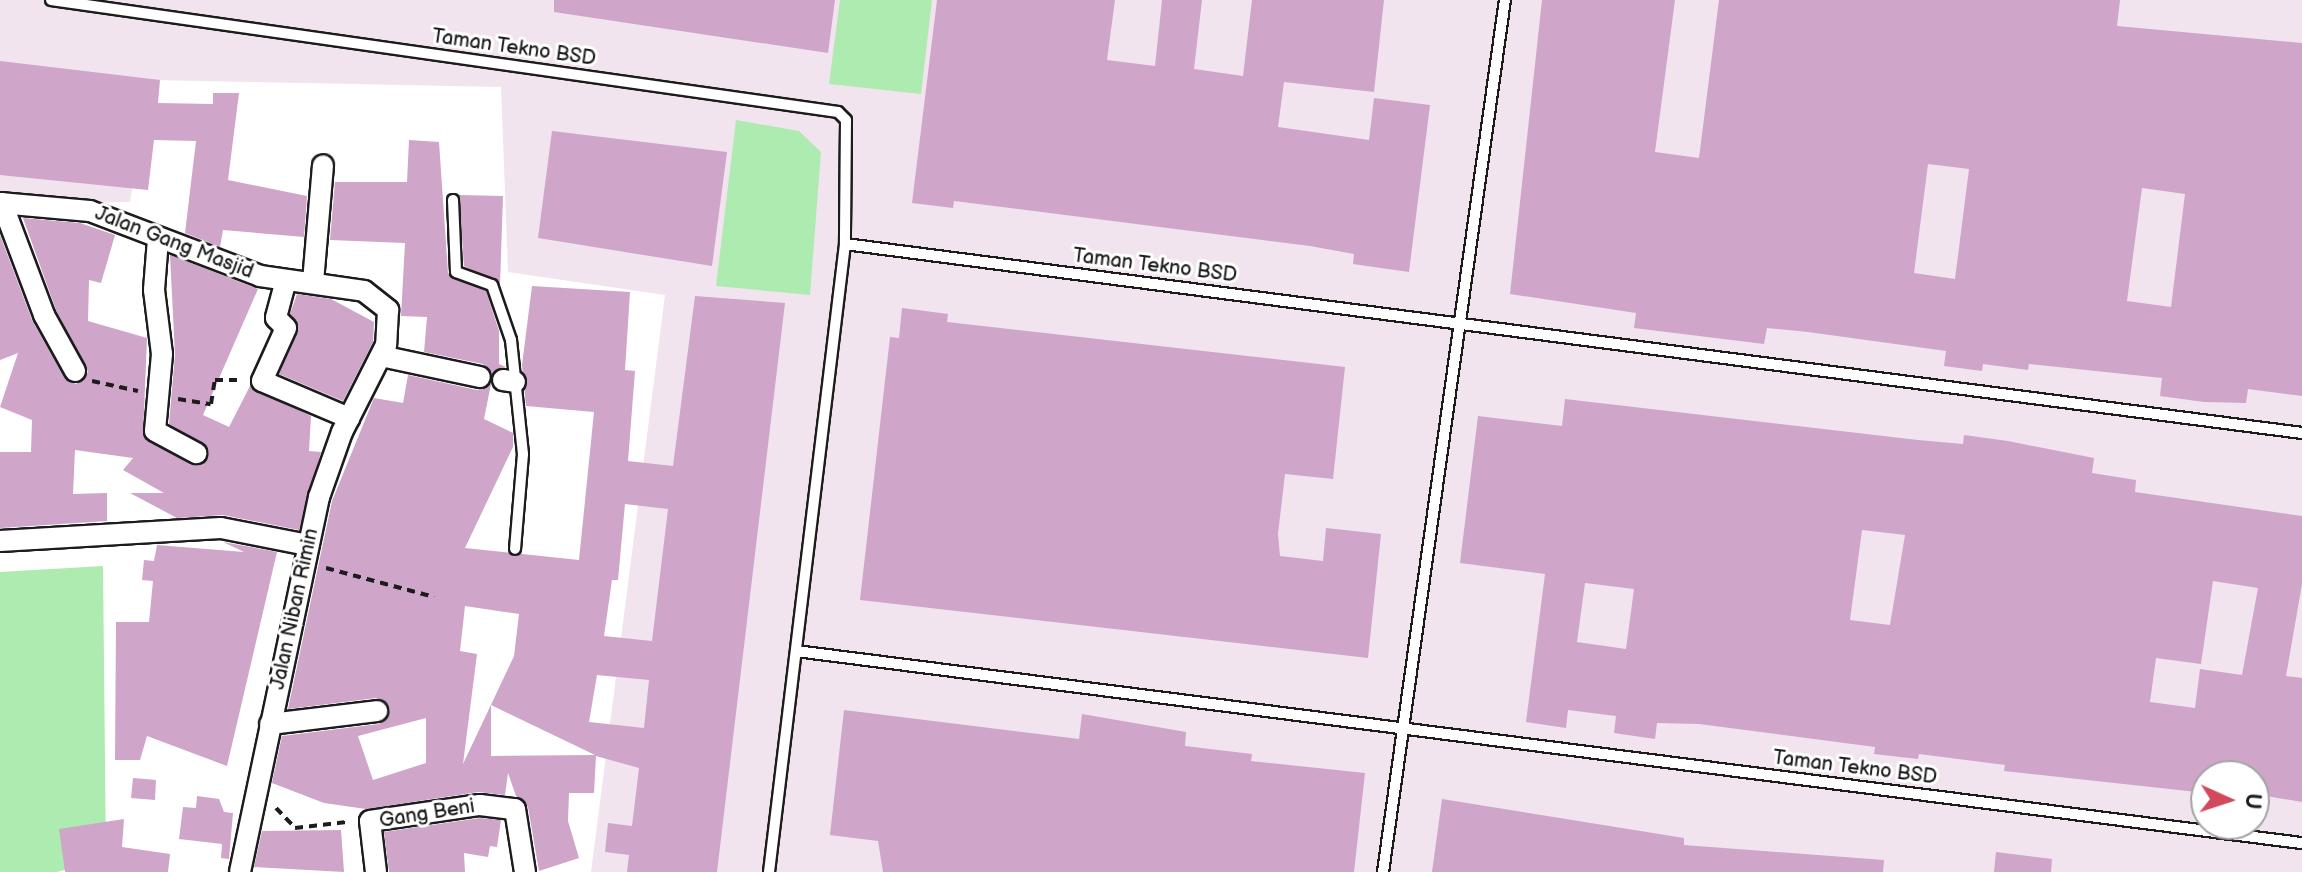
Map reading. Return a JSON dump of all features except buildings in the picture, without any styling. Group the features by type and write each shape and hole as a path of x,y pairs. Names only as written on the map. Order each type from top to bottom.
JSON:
{"street":[{"path":"313,282 323,165"},
{"path":"1,203 44,315 75,371"},
{"name":"Jalan Gang Masjid","path":"1,203 68,205 229,267 286,280 364,291 385,306 391,328 381,356"},
{"path":"158,239 159,395 155,431 196,453"},
{"path":"286,280 276,318 286,328 262,381 349,418"},
{"path":"381,356 480,377"},
{"name":"Jalan Niban Rimin","path":"240,872 251,802 306,554 349,418 381,356"},
{"path":"0,541 221,528 306,554"},
{"path":"270,724 377,711"},
{"name":"Gang Beni","path":"376,872 370,821 459,806 511,806 525,872"}],"lane":[{"name":"Taman Tekno BSD","path":"51,0 838,112 850,129 845,244 769,872"},
{"path":"1383,872 1505,0"},
{"path":"453,200 456,272 495,289 511,340 509,381 523,454 515,549"},
{"name":"Taman Tekno BSD","path":"845,244 2302,433"},
{"name":"Taman Tekno BSD","path":"796,651 2302,843"}],"path":[{"path":"75,371 159,395 211,404 215,380 262,381"},
{"path":"306,554 434,597"},
{"path":"251,802 280,808 295,828 370,821"}],"shaded area":[{"path":"0,0 2302,0 2302,872 591,872 665,295 508,272 501,87 150,80 130,202 0,204"}],"green space":[{"path":"840,0 932,0 921,94 829,84"},
{"path":"736,120 799,131 821,152 810,295 716,286"},
{"path":"103,566 106,859 57,872 0,872 0,572"}]}
